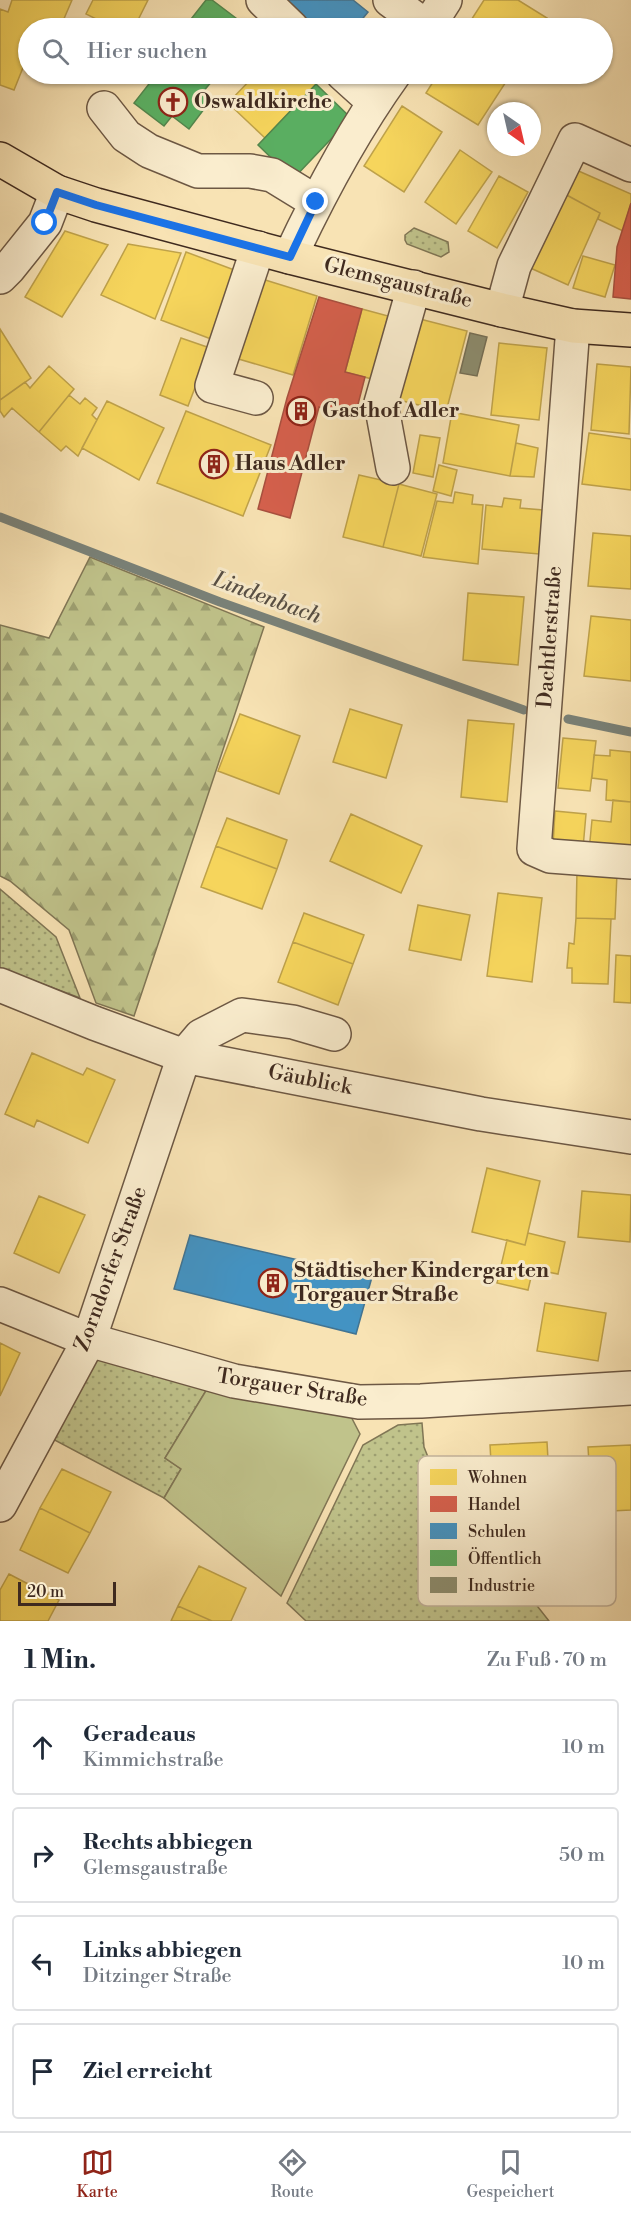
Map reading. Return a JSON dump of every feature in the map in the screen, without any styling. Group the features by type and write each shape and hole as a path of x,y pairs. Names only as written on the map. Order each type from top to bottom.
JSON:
{"main road":[{"name":"Glemsgaustraße","path":"0,159 57,192 96,205 502,310 573,326 631,330"}],"street":[{"path":"263,0 282,18"},
{"path":"390,0 414,18"},
{"path":"433,18 445,0"},
{"path":"354,84 374,102"},
{"path":"290,257 316,202 387,84"},
{"path":"104,108 126,136 149,151 198,171 250,171 272,176 316,202"},
{"path":"502,310 514,266 575,140 631,165"},
{"path":"0,277 45,223 57,192"},
{"path":"256,398 212,386 258,248"},
{"path":"393,468 381,403 414,286"},
{"name":"Dachtlerstraße","path":"573,326 534,849 550,856 631,862"},
{"name":"Gäublick","path":"0,985 184,1056 481,1113 631,1137"},
{"path":"184,1056 201,1036 242,1015 293,1022 334,1034"},
{"name":"Zorndorfer Straße","path":"0,1505 89,1340 184,1056"},
{"name":"Torgauer Straße","path":"0,1304 89,1340 234,1381 359,1402 421,1401 631,1388"}],"green space":[{"path":"414,228 448,242 449,252 441,257 407,244 405,235"},
{"path":"90,557 264,627 134,1016 96,1003 69,930 10,881 0,876 0,625 49,638"},
{"path":"0,889 56,937 80,998 0,968"},
{"path":"91,1356 207,1389 165,1458 181,1469 164,1498 47,1436"},
{"path":"207,1389 347,1409 360,1434 281,1596 164,1498 181,1469 165,1458"},
{"path":"422,1423 424,1447 428,1456 418,1456 418,1606 537,1606 549,1621 306,1621 287,1603 363,1445 398,1425"}],"building: Wohnen":[{"path":"12,0 72,0 64,18 18,18 18,80 14,90 0,85 0,9 8,12"},
{"path":"93,0 148,0 139,18 94,18 86,14"},
{"path":"484,0 518,0 547,18 472,18"},
{"path":"246,84 316,84 265,138 228,103"},
{"path":"432,84 505,84 493,102 487,102 487,111 478,125 426,93"},
{"path":"402,106 442,132 404,192 364,166"},
{"path":"460,150 492,172 456,224 425,202"},
{"path":"574,169 631,194 631,203 623,231 598,219 600,213 565,194"},
{"path":"499,176 528,192 497,248 468,231"},
{"path":"559,191 600,213 568,285 526,266"},
{"path":"65,231 108,245 62,317 25,297"},
{"path":"128,244 181,253 155,319 101,295"},
{"path":"186,252 237,271 211,339 161,320"},
{"path":"583,256 615,265 605,297 573,288"},
{"path":"262,279 317,296 293,375 235,358"},
{"path":"362,309 388,316 372,379 345,372"},
{"path":"416,318 467,331 446,412 395,399"},
{"path":"0,329 31,378 0,400"},
{"path":"181,338 210,348 188,406 160,395"},
{"path":"499,343 547,348 539,420 491,415"},
{"path":"597,364 631,367 629,434 591,430"},
{"path":"49,366 74,389 39,432 12,408 4,417 0,411 0,400 25,382 30,388"},
{"path":"69,395 80,404 85,398 97,408 92,415 97,420 78,456 66,446 61,451 39,432"},
{"path":"107,401 164,428 139,480 82,448"},
{"name":"Haus Adler","path":"186,411 271,445 243,516 157,483"},
{"path":"452,412 519,425 510,476 443,463"},
{"path":"589,433 631,439 631,490 582,484"},
{"path":"420,435 440,438 433,477 413,473"},
{"path":"516,443 538,448 534,477 510,476"},
{"path":"439,465 457,470 451,496 433,491"},
{"path":"359,475 399,484 383,547 343,537"},
{"path":"399,484 437,494 421,556 383,547"},
{"path":"455,492 473,495 472,504 483,505 478,564 423,557 437,501 453,503"},
{"path":"504,498 521,500 520,508 543,510 539,554 482,549 486,505 502,507"},
{"path":"593,533 631,536 631,589 588,586"},
{"path":"468,593 524,597 518,665 463,660"},
{"path":"591,616 631,620 631,681 584,676"},
{"path":"350,709 402,725 386,778 333,762"},
{"path":"240,714 300,736 279,794 218,771"},
{"path":"468,720 514,724 507,802 461,797"},
{"path":"563,738 596,741 590,791 558,788"},
{"path":"610,750 631,752 631,802 606,800 607,780 592,778 594,755 610,756"},
{"path":"613,800 631,802 631,855 589,851 592,820 611,822"},
{"path":"555,811 586,814 583,848 553,846"},
{"path":"351,814 422,846 401,893 330,861"},
{"path":"227,818 287,840 277,869 216,846"},
{"path":"216,846 277,869 262,909 201,887"},
{"path":"577,871 617,873 615,919 576,918"},
{"path":"498,893 542,898 532,982 487,976"},
{"path":"418,905 470,915 461,960 409,950"},
{"path":"304,913 364,935 353,964 293,942"},
{"path":"576,918 611,919 608,984 572,983 572,968 567,968 569,943 574,944"},
{"path":"293,942 353,964 338,1005 278,982"},
{"path":"616,955 631,956 631,1003 614,1002"},
{"path":"32,1053 83,1075 87,1068 115,1080 88,1143 37,1120 34,1127 5,1114"},
{"path":"487,1168 540,1181 525,1245 472,1232"},
{"path":"582,1191 631,1195 630,1242 578,1237"},
{"path":"39,1196 85,1215 59,1273 14,1253"},
{"path":"528,1233 565,1242 558,1274 533,1269 528,1290 497,1283 507,1240 525,1245"},
{"path":"545,1303 606,1313 598,1361 537,1351"},
{"path":"0,1343 20,1353 0,1396"},
{"path":"547,1442 548,1456 491,1456 490,1445"},
{"path":"631,1445 631,1510 616,1511 616,1456 589,1456 588,1447"},
{"path":"62,1469 111,1492 90,1533 40,1508"},
{"path":"40,1508 90,1533 68,1573 20,1550"},
{"path":"199,1566 246,1588 231,1621 212,1621 178,1606"},
{"path":"9,1574 59,1600 48,1621 0,1621 0,1590"},
{"path":"178,1606 212,1621 171,1621"}],"building: Handel":[{"path":"631,203 631,299 613,297 617,247"},
{"name":"Gasthof Adler","path":"319,297 362,309 345,372 365,377 355,416 319,407 290,518 258,509 287,398"}],"building: Schulen":[{"path":"276,0 353,0 368,12 363,18 295,18"},
{"name":"Städtischer Kindergarten Torgauer Straße","path":"190,1235 372,1277 356,1334 174,1289"}],"building: Öffentlich":[{"path":"206,0 212,0 236,18 192,18"},
{"name":"Oswaldkirche","path":"149,84 210,84 202,93 211,100 189,129 172,116 164,126 134,103"},
{"path":"316,84 351,118 293,179 258,145"}],"building: Industrie":[{"path":"470,333 487,337 477,376 460,373"}],"waterway":[{"name":"Lindenbach","path":"0,517 220,602 524,710"},
{"name":"Lindenbach","path":"568,719 631,732"}],"place":[{"name":"Oswaldkirche","path":"173,102"},
{"name":"Gasthof Adler","path":"301,411"},
{"name":"Haus Adler","path":"214,464"},
{"name":"Städtischer Kindergarten Torgauer Straße","path":"273,1283"}],"route":[{"path":"45,223 57,192 96,205 290,257 316,202"}]}
